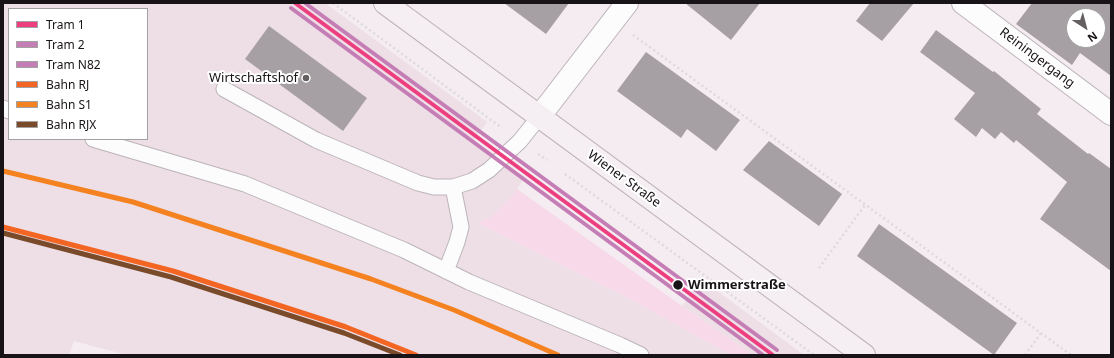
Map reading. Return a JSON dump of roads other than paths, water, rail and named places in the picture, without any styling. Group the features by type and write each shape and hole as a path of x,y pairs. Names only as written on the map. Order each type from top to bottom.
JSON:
{"main road":[{"name":"Wiener Straße","path":"385,3 864,355"}],"street":[{"path":"539,116 627,3"},
{"name":"Reiningergang","path":"963,3 1111,114"}],"lane":[{"path":"224,89 323,143 418,183 434,187 453,187 472,181 489,170 520,141 539,116"},
{"path":"96,140 245,184 404,250 469,282 641,355"},
{"path":"446,271 457,242 461,226 453,187"}],"tram line":[{"name":"1","path":"295,3 773,355"},
{"name":"N82","path":"305,3 777,350"},
{"name":"2","path":"291,8 763,355"}],"rail line":[{"name":"S1","path":"3,171 133,202 371,279 454,310 558,355"},
{"name":"RJ","path":"3,227 173,271 346,327 416,355"},
{"name":"RJX","path":"3,233 171,277 344,333 400,355"}],"place":[{"name":"Wirtschaftshof","path":"306,78"},
{"name":"Wimmerstraße","path":"678,285"}]}
